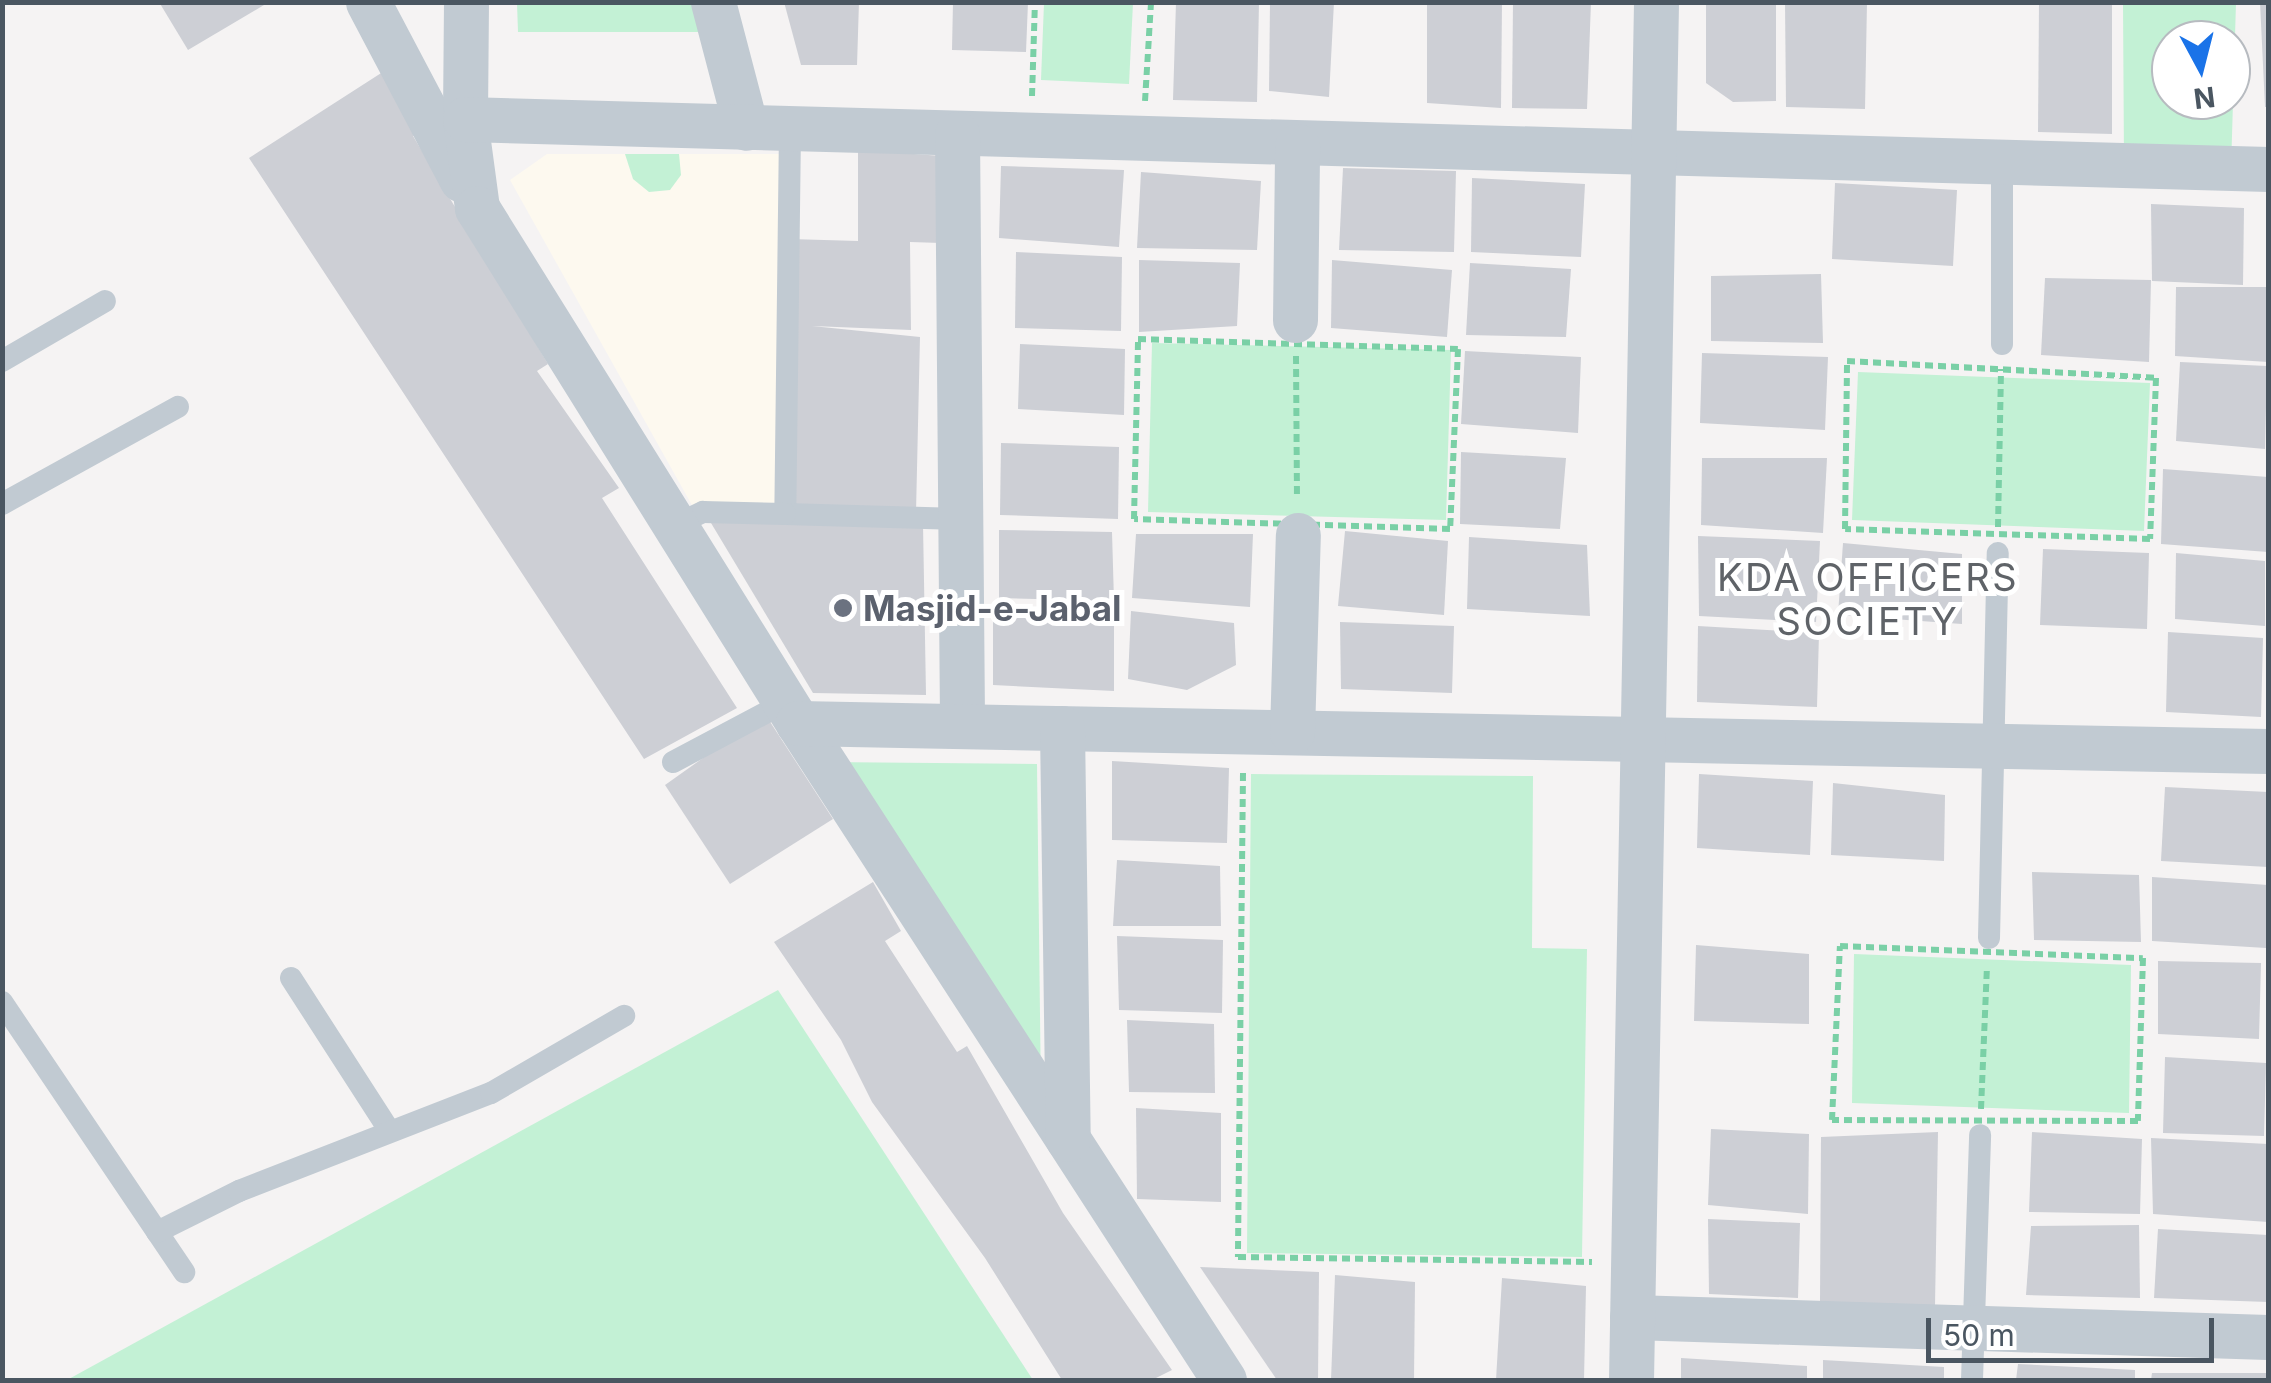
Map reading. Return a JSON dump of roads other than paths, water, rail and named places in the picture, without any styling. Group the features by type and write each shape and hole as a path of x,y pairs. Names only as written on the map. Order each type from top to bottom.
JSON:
{"street":[{"path":"368,2 477,208 792,712 1224,1380"},
{"path":"466,2 465,118 477,208"},
{"path":"714,2 746,128"},
{"path":"1631,1380 1656,2"},
{"path":"465,118 1297,146 2002,160 2268,170"},
{"path":"956,134 962,724"},
{"path":"1295,332 1297,146"},
{"path":"1292,732 1298,529"},
{"path":"792,712 1062,728 2268,750"},
{"path":"1062,728 1068,1139"},
{"path":"1632,1317 2268,1338"}],"lane":[{"path":"785,514 790,129"},
{"path":"2001,354 2002,160"},
{"path":"2,361 106,301"},
{"path":"2,504 178,407"},
{"path":"676,526 703,512 960,519"},
{"path":"1988,945 1998,545"},
{"path":"673,762 792,712"},
{"path":"290,978 389,1130"},
{"path":"2,1002 184,1272"},
{"path":"157,1232 389,1130 491,1093 624,1016"},
{"path":"1972,1380 1980,1129"}],"place":[{"name":"Masjid-e-Jabal","path":"843,608"}],"district":[{"name":"KDA OFFICERS SOCIETY","path":"1868,600"}]}
